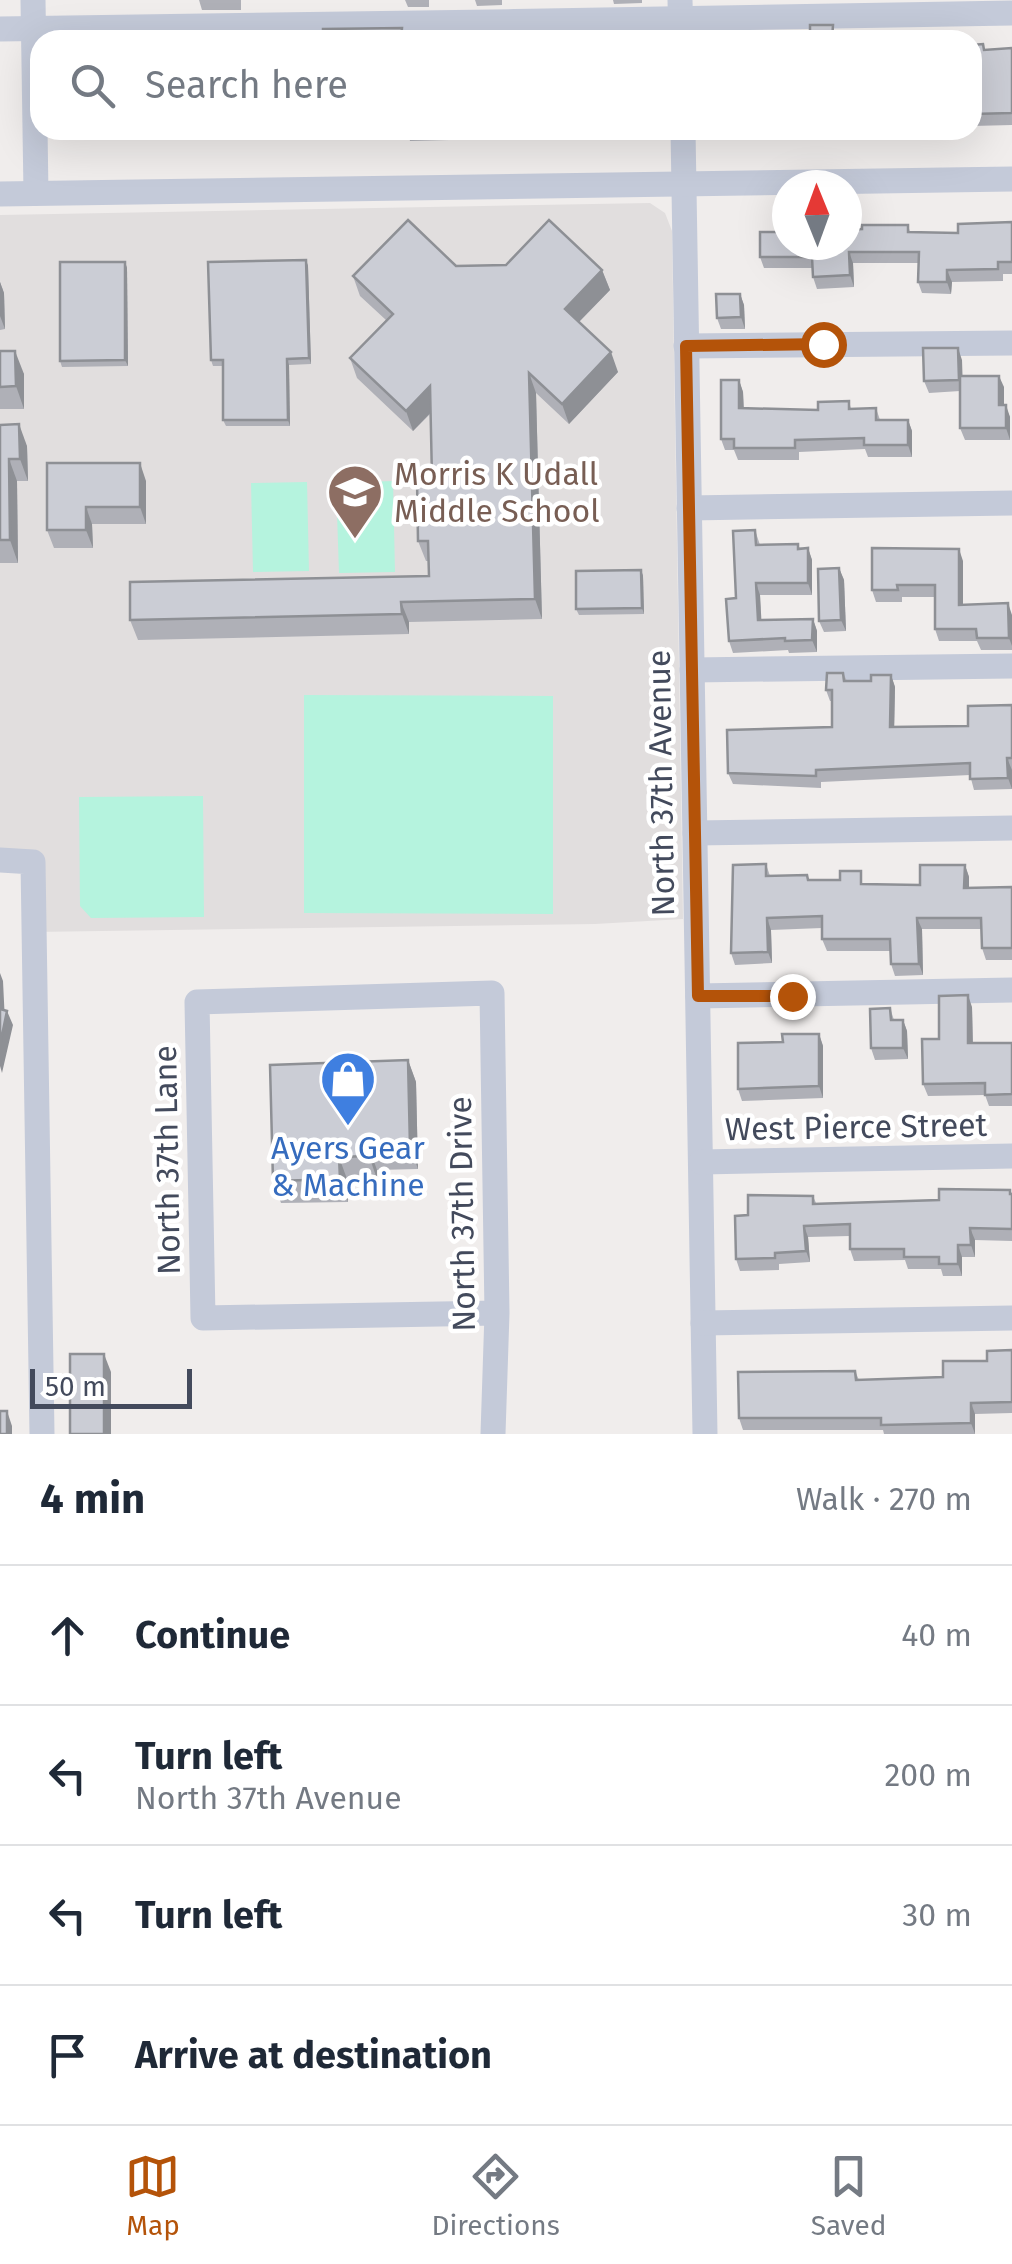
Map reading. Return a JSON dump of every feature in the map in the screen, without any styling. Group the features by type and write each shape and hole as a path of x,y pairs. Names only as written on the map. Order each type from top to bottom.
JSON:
{"street":[{"path":"33,0 34,29"},
{"path":"0,30 1012,13"},
{"path":"35,140 36,193"},
{"name":"North 37th Avenue","path":"682,140 705,1434"},
{"path":"0,194 1012,179"},
{"path":"686,346 1012,342"},
{"path":"689,508 1012,503"},
{"path":"692,670 1012,666"},
{"path":"695,833 1012,828"},
{"path":"0,860 33,862 42,1434"},
{"path":"698,996 1012,990"},
{"name":"North 37th Drive","path":"197,1002 492,993 498,1313 493,1434"},
{"name":"North 37th Lane","path":"197,1002 202,1318 498,1313"},
{"name":"West Pierce Street","path":"700,1162 1012,1156"},
{"path":"704,1323 1012,1318"}],"shaded area":[{"name":"Morris K Udall Middle School","path":"650,203 665,213 672,231 683,919 595,924 34,932 31,852 0,852 0,215"}],"green space":[{"path":"393,481 395,572 339,573 336,483"},
{"path":"307,482 309,571 253,572 251,483"},
{"path":"304,695 553,696 553,914 304,913"},
{"path":"203,796 204,917 91,918 80,906 79,797"}],"building":[{"path":"810,25 833,25 833,30 810,30"},
{"path":"402,28 402,30 323,29"},
{"path":"982,44 984,50 1012,48 1012,113 982,114"},
{"path":"408,220 456,266 506,265 549,220 602,270 565,309 611,352 562,404 529,373 535,599 401,602 402,614 130,620 130,582 429,576 428,541 418,541 417,479 432,478 430,386 406,411 350,358 393,314 353,276"},
{"path":"1012,222 1012,262 998,262 998,269 947,270 947,282 918,282 919,252 862,252 862,225 908,225 908,232 958,233 958,224"},
{"path":"760,232 772,232 772,257 760,257"},
{"path":"306,260 309,358 287,359 288,420 223,420 223,360 211,360 208,262"},
{"path":"812,260 849,260 850,275 813,277"},
{"path":"60,262 125,262 125,360 60,361"},
{"path":"716,294 740,294 741,317 717,318"},
{"path":"923,348 958,348 959,380 924,381"},
{"path":"0,351 15,351 16,386 0,387"},
{"path":"960,376 999,376 999,405 1006,405 1006,428 960,428"},
{"path":"721,380 739,380 739,408 818,410 818,402 849,401 849,409 876,408 876,420 908,420 908,445 864,445 864,438 795,440 795,448 734,448 734,439 721,439"},
{"path":"19,424 20,459 9,459 10,540 0,540 0,425"},
{"path":"47,463 140,463 140,507 86,507 86,530 47,530"},
{"path":"755,530 756,545 798,544 798,549 808,548 808,583 756,583 758,620 813,619 812,640 729,641 726,599 736,598 733,531"},
{"path":"872,548 959,549 959,605 1008,603 1009,638 977,638 976,629 935,629 935,585 897,585 898,590 872,590"},
{"path":"839,568 841,620 819,621 818,569"},
{"path":"641,570 642,608 576,609 576,571"},
{"path":"827,673 843,673 844,681 871,681 871,675 891,675 890,727 968,726 968,706 1012,705 1008,778 970,779 970,763 816,770 816,776 728,773 727,730 832,727 832,690 826,690"},
{"path":"766,864 766,876 807,875 808,880 840,880 840,871 861,871 861,884 920,885 920,865 965,865 964,888 1012,887 1012,948 982,948 981,918 917,918 919,964 891,964 890,939 822,939 822,916 767,918 768,952 731,953 733,865"},
{"path":"968,995 968,1043 1012,1043 1012,1094 985,1095 985,1083 923,1084 922,1039 939,1039 939,996"},
{"path":"890,1008 891,1020 903,1020 903,1048 871,1048 870,1009"},
{"path":"0,1009 7,1011 0,1045"},
{"path":"782,1034 819,1034 819,1086 738,1089 738,1043 783,1042"},
{"name":"Ayers Gear & Machine","path":"408,1060 410,1147 369,1148 369,1156 339,1157 340,1179 273,1181 270,1065"},
{"path":"939,1189 1010,1190 1012,1229 970,1228 971,1245 958,1245 958,1264 939,1264 939,1257 904,1257 904,1249 850,1249 850,1224 804,1226 806,1251 775,1253 775,1258 736,1259 735,1216 748,1215 748,1195 813,1196 813,1204 939,1200"},
{"path":"1012,1350 1012,1402 971,1403 971,1423 881,1425 881,1418 739,1418 738,1372 855,1371 856,1380 943,1377 943,1361 987,1361 987,1351"},
{"path":"70,1354 104,1354 104,1434 70,1434"},
{"path":"0,1411 7,1411 7,1434 0,1434"}],"place":[{"name":"Morris K Udall Middle School","path":"355,541"},
{"name":"Ayers Gear & Machine","path":"348,1128"}],"route":[{"path":"792,996 698,996 686,346 823,344"}]}
